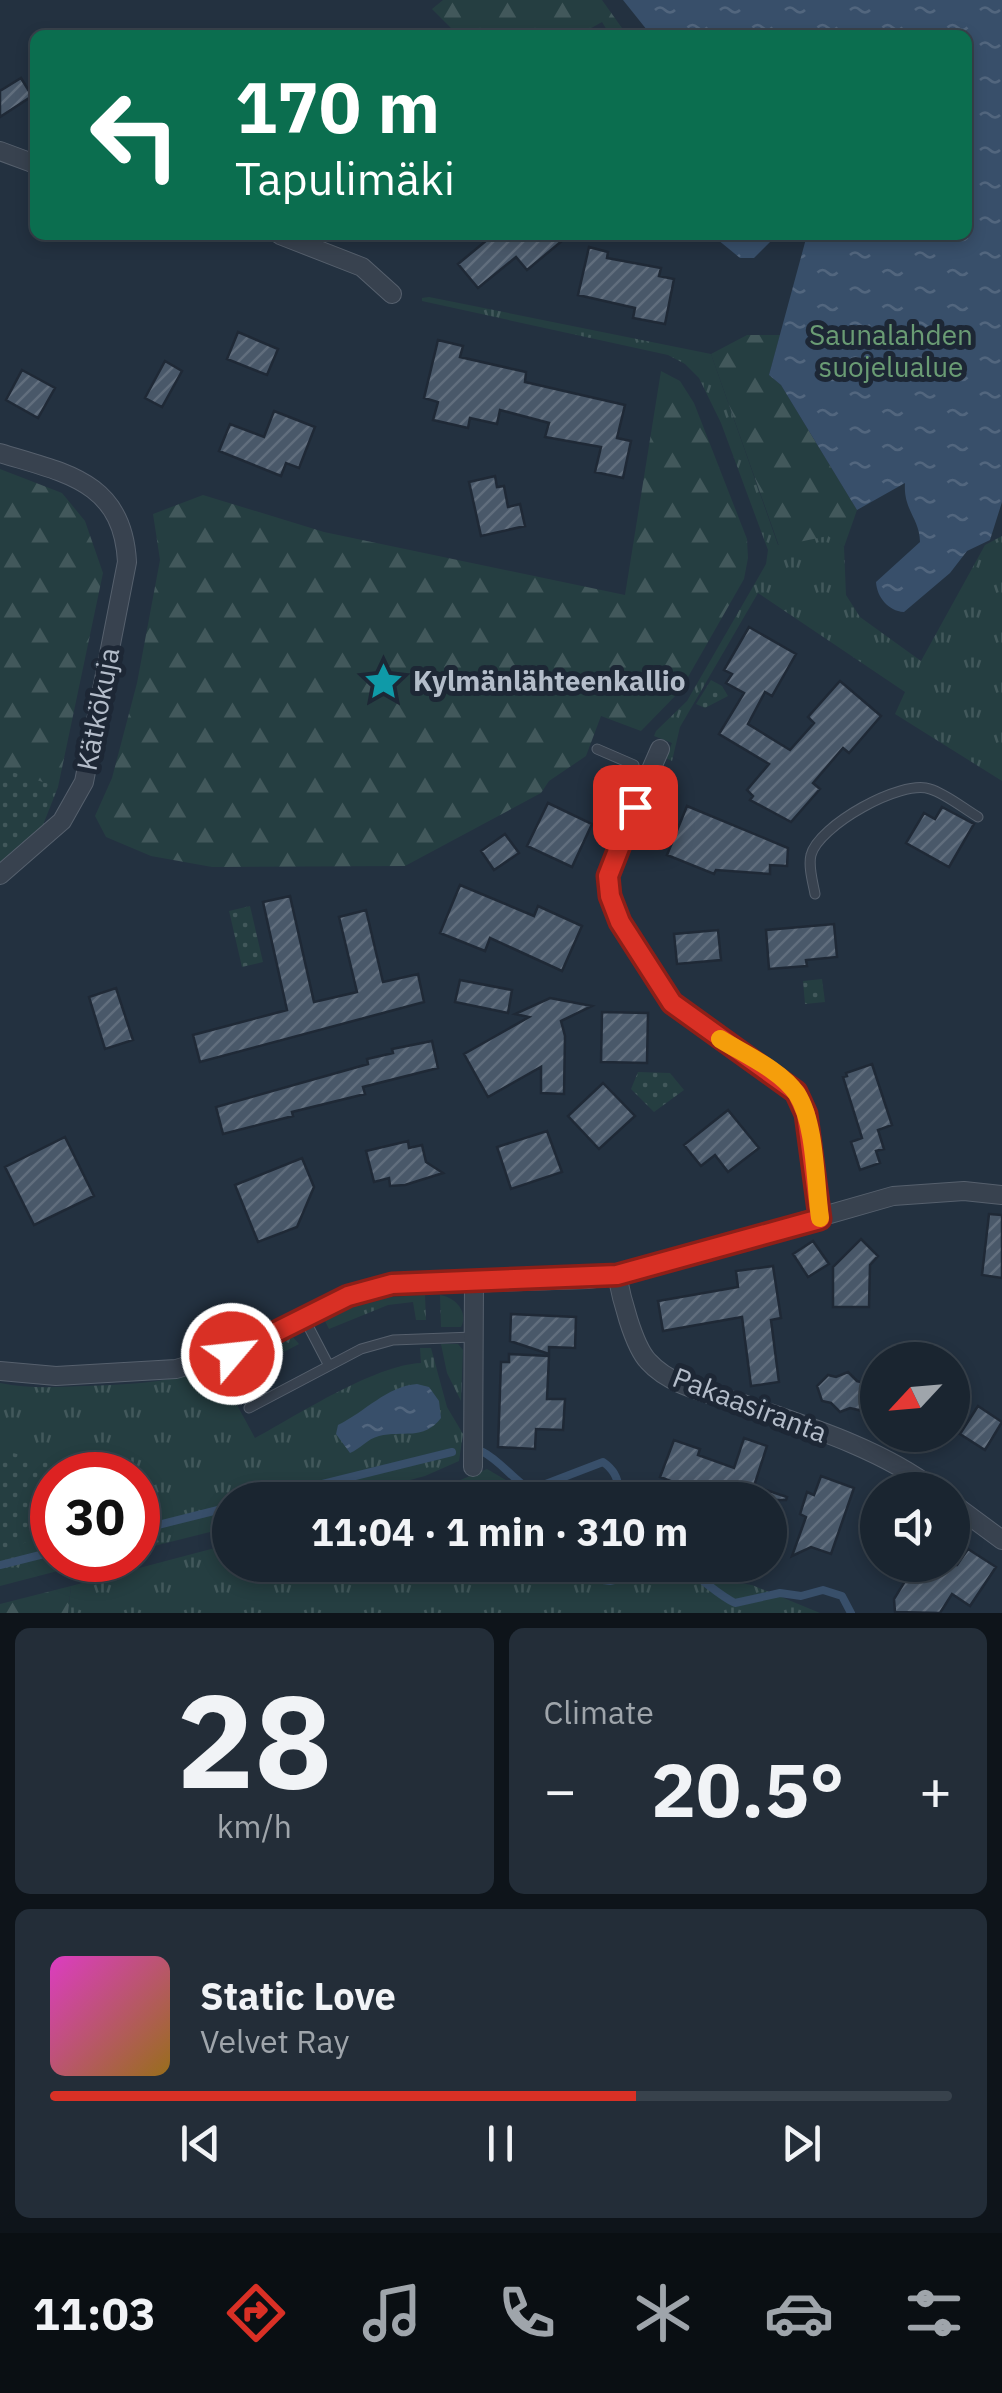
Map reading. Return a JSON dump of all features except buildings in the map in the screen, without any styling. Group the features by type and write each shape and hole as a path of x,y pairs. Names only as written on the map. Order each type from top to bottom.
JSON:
{"street":[{"path":"0,151 30,162"},
{"path":"293,240 362,267 392,294"},
{"name":"Kätkökuja","path":"0,453 74,476 97,490 115,512 126,535 126,562 84,782 62,821 0,875"},
{"path":"660,749 619,843 608,876 610,896 620,922 672,1003 796,1092 806,1114 820,1219"},
{"path":"0,1372 56,1376 176,1369 232,1354 348,1296 392,1284 617,1275 893,1196 964,1191 1002,1195"},
{"name":"Pakaasiranta","path":"617,1275 623,1306 647,1361 686,1386 810,1428 906,1472"},
{"path":"472,1467 474,1283"},
{"path":"970,1516 1002,1540"}],"lane":[{"path":"597,750 634,765"},
{"path":"816,894 809,858 816,844 832,827 866,806 906,788 928,788 978,817"},
{"path":"304,1316 328,1364"},
{"path":"249,1408 360,1349 393,1340 473,1337"}],"green space":[{"path":"443,0 602,0 623,30 607,30 602,22 588,30 453,30 432,9"},
{"path":"429,297 711,354 778,545 829,535 844,547 846,595 860,617 921,661 985,545 1002,536 1002,781 895,714 905,692 758,593 680,727 672,761 666,758 672,743 654,736 656,731 687,701 766,564 768,550 721,423 699,378 668,355 422,301"},
{"path":"747,335 780,335 769,375 781,385 857,510 844,547 828,536 779,546 711,354"},
{"path":"661,371 680,381 694,403 747,539 748,558 744,579 680,691 641,731 601,716 586,756 549,781 541,793 405,866 212,867 151,856 106,837 95,816 112,778 137,683 160,560 153,514 203,495 324,532 625,595"},
{"path":"0,469 62,493 85,521 103,573 58,787 35,821 0,848"},
{"path":"711,680 722,686 728,696 705,708 696,704"},
{"path":"0,768 58,787 43,825 0,862"},
{"path":"250,906 263,962 242,967 229,911"},
{"path":"822,979 825,1002 805,1004 803,981"},
{"path":"638,1072 670,1073 684,1090 654,1112 631,1089"},
{"path":"425,1295 426,1320 416,1320 413,1302 388,1305 329,1329 325,1321 358,1302"},
{"path":"440,1295 459,1306 463,1316 461,1327 441,1327"},
{"path":"292,1336 299,1344 225,1383 255,1438 381,1372 421,1363 420,1348 431,1348 447,1407 463,1434 459,1461 402,1482 212,1482 212,1532 160,1544 160,1452 30,1452 30,1578 0,1586 0,1383 54,1387 165,1380 232,1361"},
{"path":"441,1344 458,1344 463,1350 461,1401 447,1373"},
{"path":"0,1450 30,1457 30,1542 0,1549"},
{"path":"487,1469 509,1482 455,1482"},
{"path":"212,1549 212,1582 733,1582 752,1585 820,1613 68,1613 71,1586 86,1582 160,1582 160,1562"},
{"path":"71,1586 68,1613 0,1613 0,1604"}],"water":[{"name":"Saunalahden suojelualue","path":"623,0 1002,0 1002,502 990,540 967,551 950,573 904,612 884,602 876,582 920,542 906,500 905,483 857,510 781,385 769,375 806,240 972,240 972,30 647,30"},
{"path":"718,240 772,240 754,258 740,258"},
{"path":"417,1384 429,1387 439,1401 441,1418 427,1430 379,1436 350,1453 336,1434 338,1425 386,1394"}],"waterway":[{"path":"331,1482 452,1452"},
{"path":"483,1452 519,1482"},
{"path":"551,1482 603,1462 617,1482"},
{"path":"160,1524 212,1512"},
{"path":"0,1565 30,1558"},
{"path":"704,1582 735,1603 780,1593 801,1596 823,1590 842,1596 851,1613"}],"slow traffic":[{"path":"720,1039 796,1092 806,1114 820,1218"}],"place":[{"name":"Kylmänlähteenkallio","path":"383,681"}],"route":[{"path":"232,1354 348,1296 392,1284 617,1275 820,1219 806,1114 796,1092 672,1003 620,922 610,896 608,876 635,807"}]}
